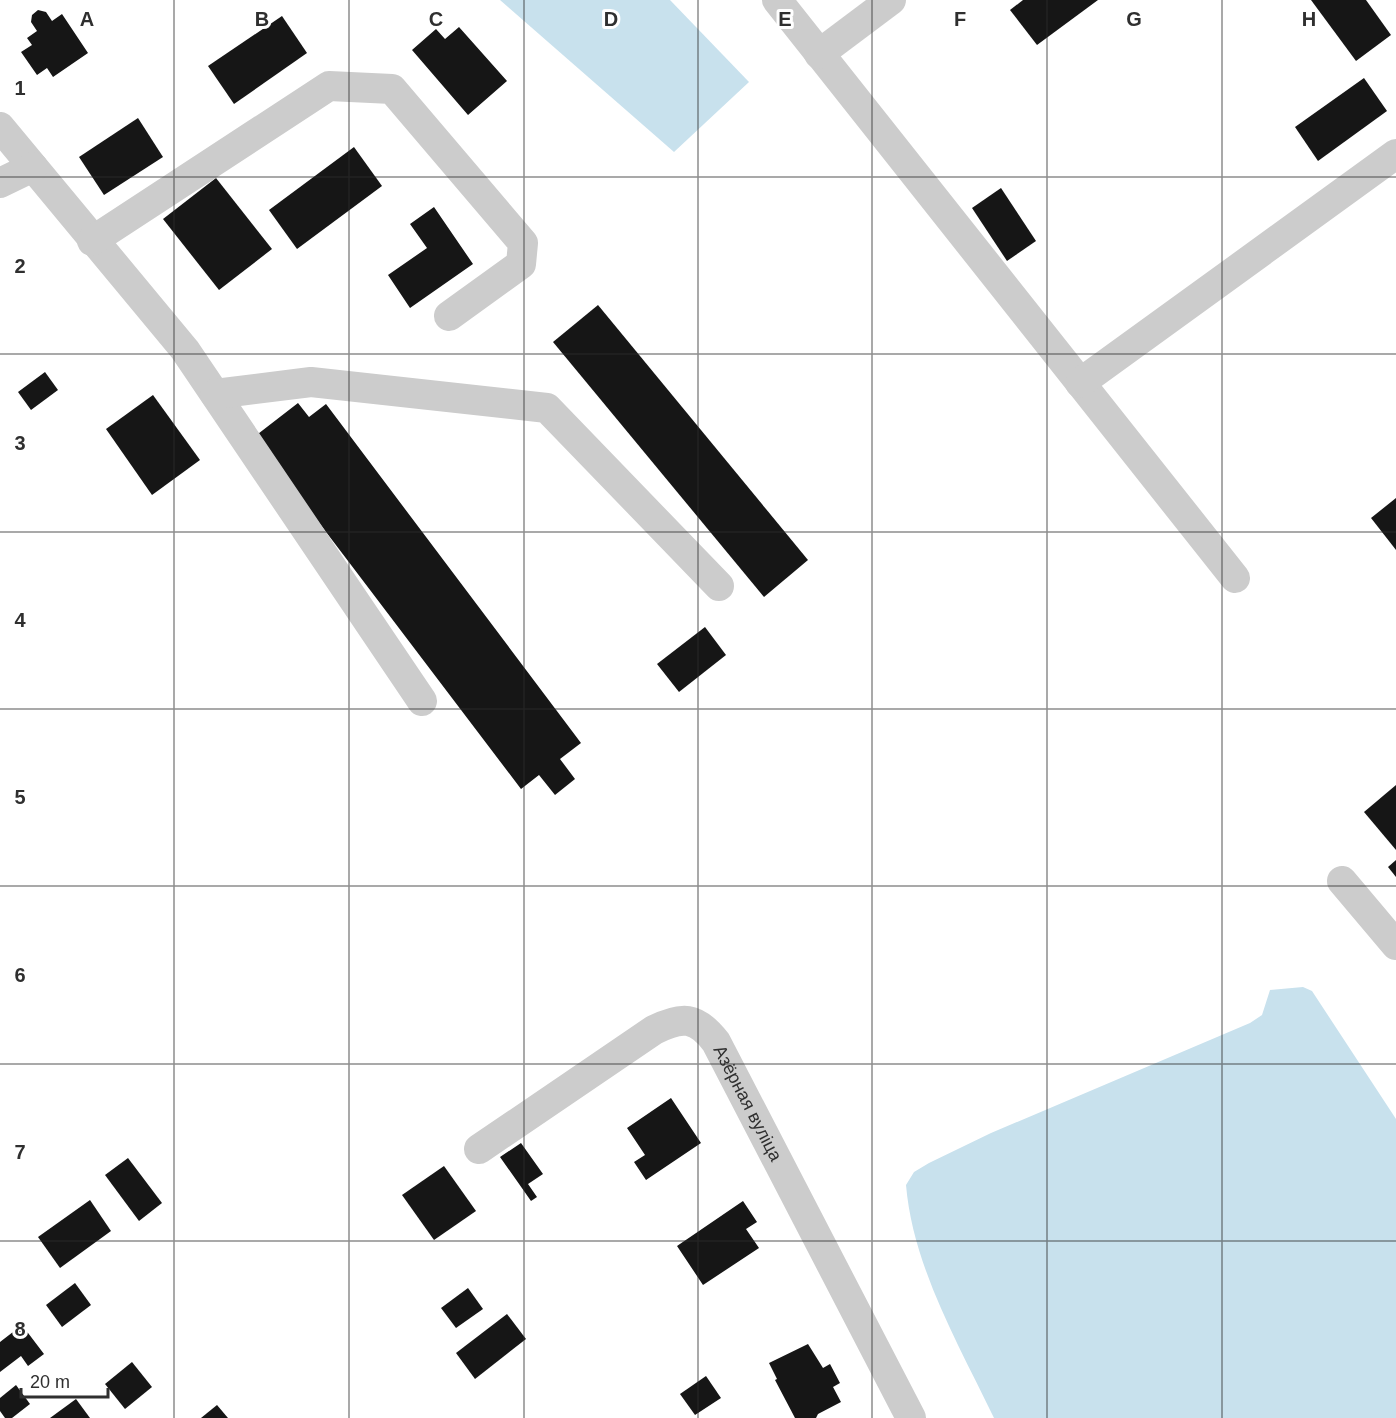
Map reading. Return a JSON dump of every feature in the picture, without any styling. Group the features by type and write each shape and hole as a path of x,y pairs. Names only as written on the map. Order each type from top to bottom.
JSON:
{"street":[{"path":"777,0 1235,578"},
{"path":"819,54 891,0"},
{"path":"92,241 329,86 392,88 523,243 521,264 449,316"},
{"path":"0,127 92,241 185,350 422,701"},
{"path":"1080,383 1396,154"},
{"path":"0,183 33,167"},
{"path":"214,394 311,382 547,408 719,586"},
{"path":"1342,881 1396,945"},
{"name":"Азёрная вуліца","path":"478,1149 654,1030 672,1022 688,1021 704,1026 716,1042 911,1418"}],"water":[{"path":"500,0 670,0 749,82 674,152"},
{"path":"1303,987 1312,991 1396,1119 1396,1418 994,1418 939,1305 918,1246 910,1216 906,1185 914,1172 991,1133 1250,1023 1262,1015 1270,990"}],"building":[{"path":"1023,0 1098,0 1037,45 1010,10"},
{"path":"1311,0 1366,0 1391,35 1356,61"},
{"path":"38,10 46,12 52,21 62,14 88,53 53,77 47,68 37,75 21,52 32,45 27,38 37,31 31,22 32,15"},
{"path":"282,16 307,53 234,104 208,66"},
{"path":"459,27 507,81 468,115 412,50 436,29 445,39"},
{"path":"1364,78 1387,111 1318,161 1295,127"},
{"path":"138,118 163,157 104,195 79,157"},
{"path":"354,147 382,186 297,249 269,210"},
{"path":"216,178 272,249 219,290 163,219"},
{"path":"1001,188 1036,241 1007,261 972,208"},
{"path":"434,207 473,264 410,308 388,275 427,248 410,224"},
{"path":"598,305 808,560 764,597 553,342"},
{"path":"45,372 58,390 31,410 18,392"},
{"path":"153,395 200,460 152,495 106,429"},
{"path":"298,403 309,417 326,404 581,743 560,759 575,779 555,795 539,775 521,789 254,437"},
{"path":"1396,498 1396,550 1371,518"},
{"path":"705,627 726,655 679,692 657,664"},
{"path":"1396,785 1396,850 1364,812"},
{"path":"1396,860 1396,877 1388,867"},
{"path":"671,1098 701,1143 646,1180 634,1162 645,1155 627,1128"},
{"path":"521,1143 543,1174 528,1184 537,1197 531,1201 500,1157"},
{"path":"128,1158 162,1203 139,1221 105,1175"},
{"path":"444,1166 476,1211 434,1240 402,1195"},
{"path":"90,1200 111,1231 60,1268 38,1237"},
{"path":"743,1201 757,1222 746,1229 759,1248 703,1285 677,1246"},
{"path":"75,1283 91,1305 62,1327 46,1305"},
{"path":"468,1288 483,1309 456,1328 441,1308"},
{"path":"507,1314 526,1339 475,1379 456,1353"},
{"path":"22,1325 44,1354 28,1366 21,1356 0,1372 0,1342"},
{"path":"808,1344 823,1368 830,1364 840,1383 833,1387 841,1402 818,1414 816,1418 795,1418 775,1380 777,1379 769,1363"},
{"path":"132,1362 152,1387 125,1409 105,1384"},
{"path":"706,1376 721,1398 695,1415 680,1394"},
{"path":"16,1385 30,1404 12,1418 5,1418 0,1411 0,1398"},
{"path":"76,1399 90,1418 50,1418"},
{"path":"217,1405 228,1418 201,1418"}]}
